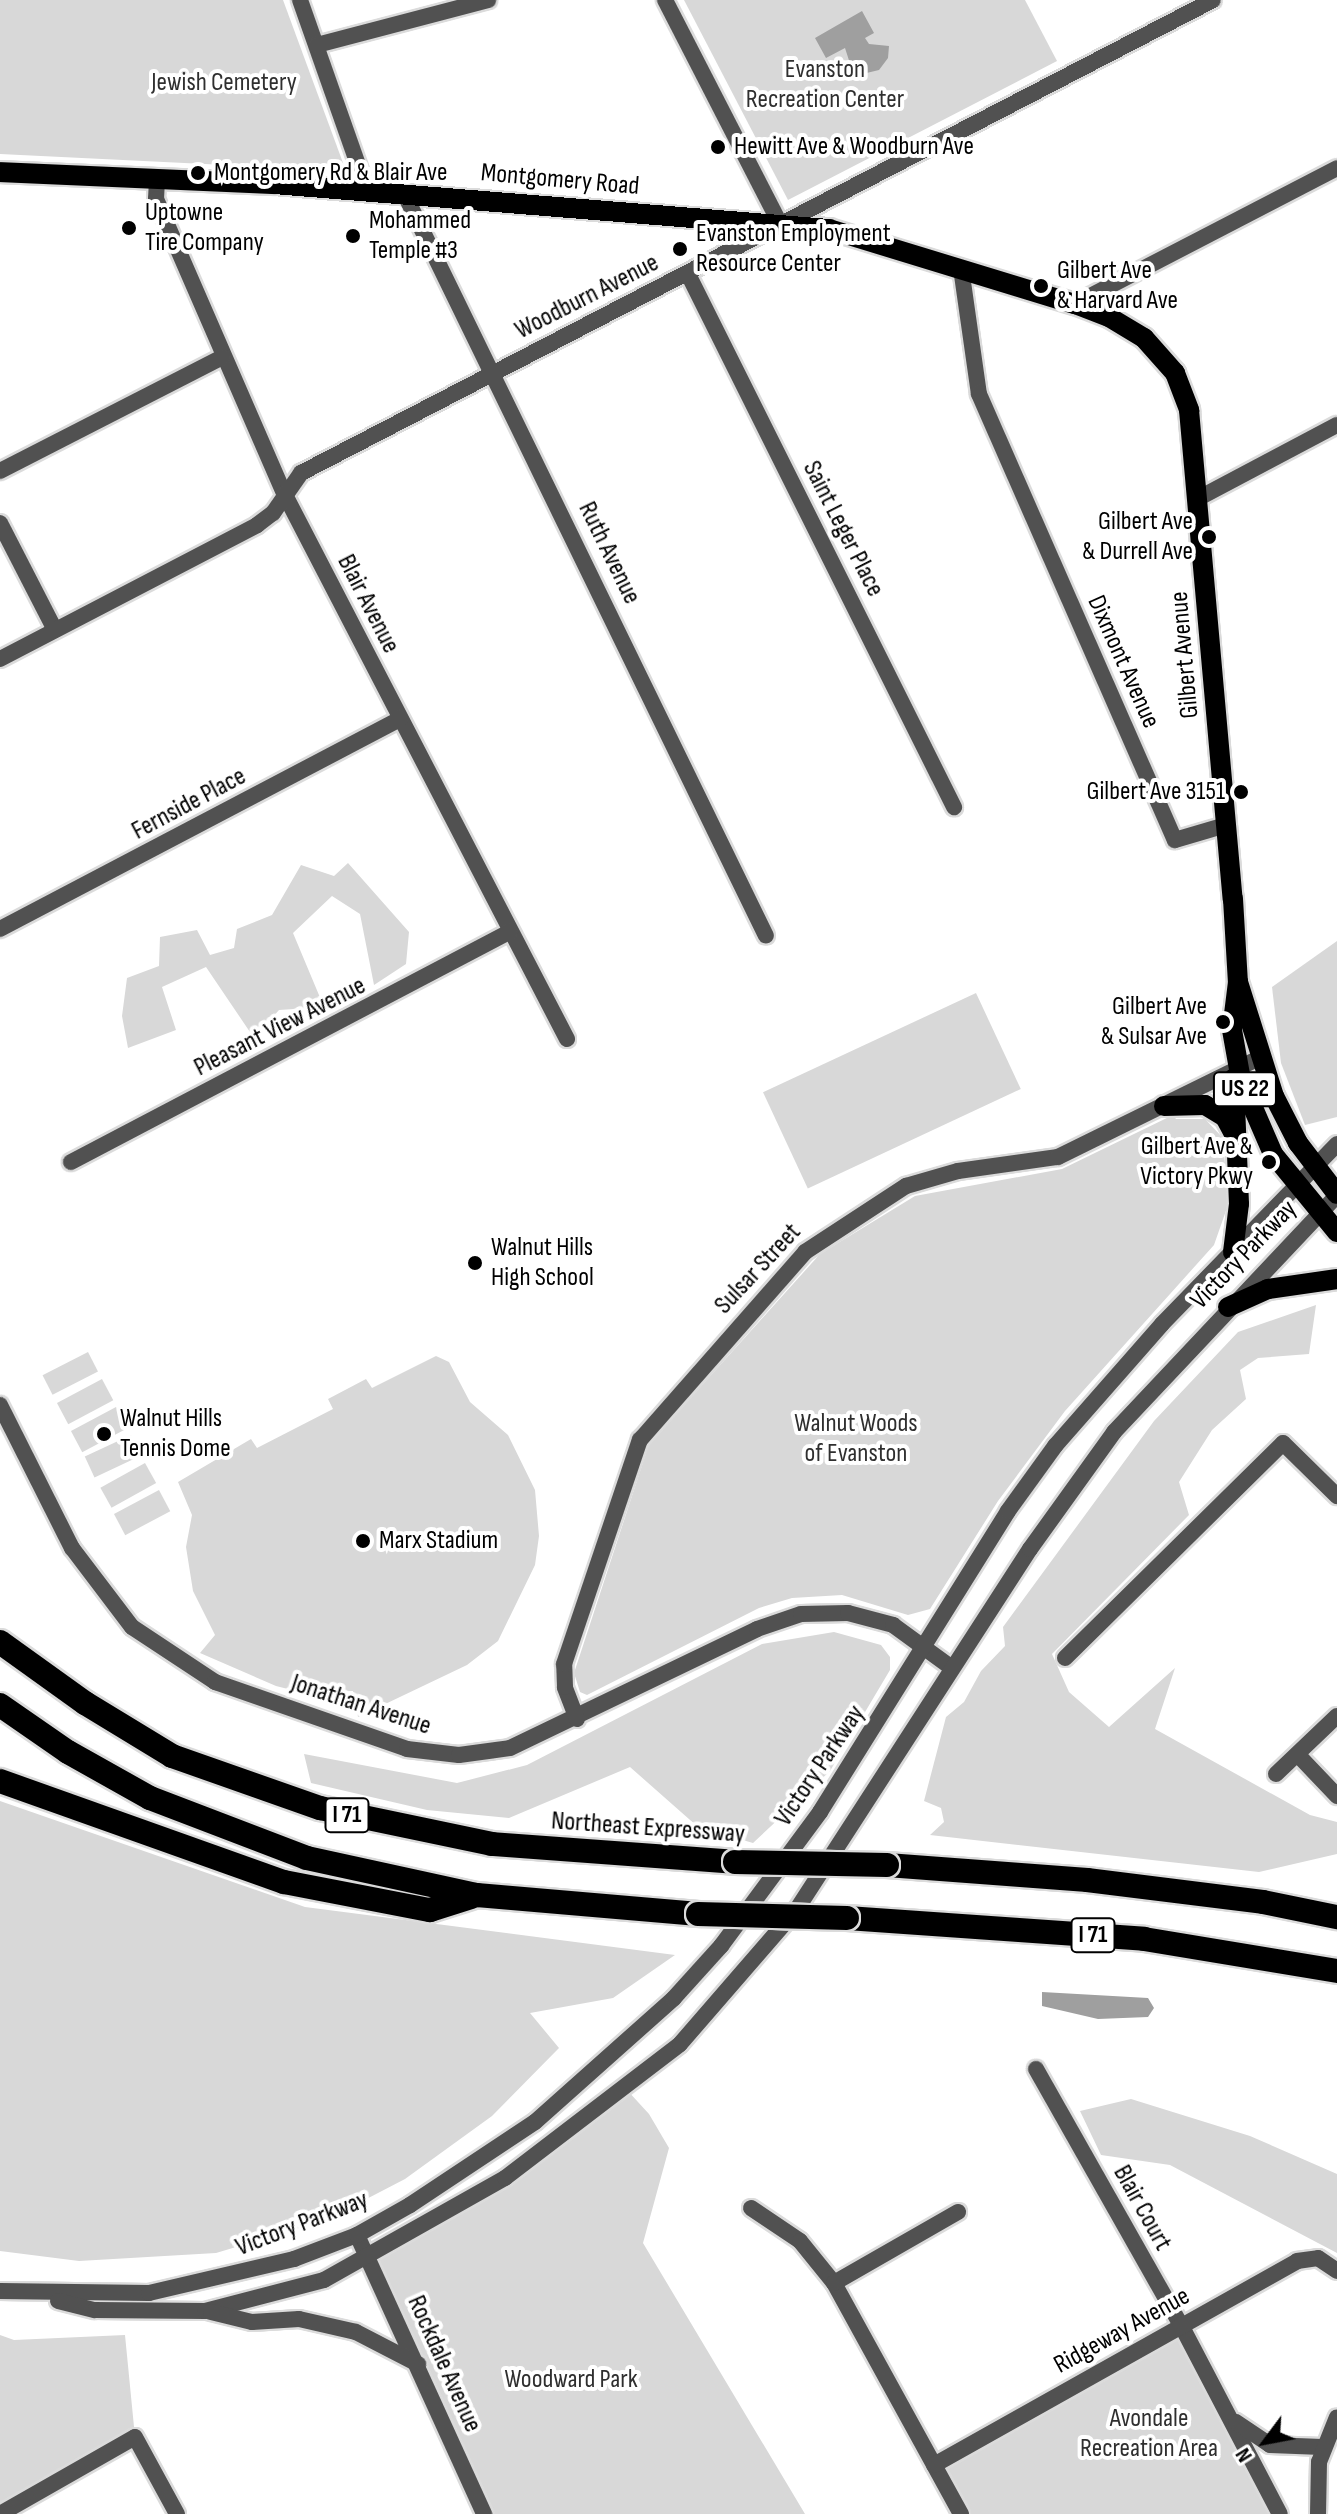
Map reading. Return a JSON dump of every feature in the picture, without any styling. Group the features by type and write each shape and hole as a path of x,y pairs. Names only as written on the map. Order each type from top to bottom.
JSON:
{"highway":[{"name":"Northeast Expressway","path":"0,1642 85,1703 172,1756 320,1808 492,1844 735,1862 887,1865 1087,1880 1337,1917"},
{"name":"I 71","path":"0,1705 108,1776 198,1821 354,1872 477,1895 698,1914 847,1918 1144,1939 1337,1971"},
{"path":"0,1781 284,1882 430,1910 477,1895"}],"main road":[{"name":"Montgomery Road","path":"0,172 367,190 780,224"},
{"name":"Gilbert Avenue","path":"780,224 829,229 1075,304 1109,317 1144,338 1175,373 1189,410 1238,982 1232,1030 1239,1204 1233,1252"},
{"name":"Gilbert Avenue","path":"1238,982 1250,1007 1261,1057 1288,1126 1337,1194"},
{"name":"US 22","path":"1236,1070 1253,1114 1295,1186 1337,1232"},
{"path":"1164,1106 1191,1102 1216,1109 1235,1136"},
{"path":"1228,1307 1268,1289 1337,1279"}],"street":[{"path":"300,0 367,190"},
{"path":"317,45 488,0"},
{"path":"665,0 780,224"},
{"name":"Woodburn Avenue","path":"0,659 257,525 273,513 284,493 301,473 1207,1"},
{"path":"1075,304 1337,168"},
{"name":"Blair Avenue","path":"157,180 156,199 284,493 567,1039"},
{"name":"Ruth Avenue","path":"404,193 766,936"},
{"name":"Dixmont Avenue","path":"961,268 979,394 1175,840 1226,825"},
{"name":"Saint Leger Place","path":"688,274 954,807"},
{"path":"0,471 223,357"},
{"path":"1197,499 1337,425"},
{"path":"0,523 55,630"},
{"name":"Fernside Place","path":"0,929 400,719"},
{"name":"Pleasant View Avenue","path":"71,1162 510,932"},
{"name":"Sulsar Street","path":"577,1719 565,1687 564,1664 640,1440 805,1252 906,1186 958,1171 1058,1157 1261,1057"},
{"name":"Victory Parkway","path":"37,2295 189,2287 294,2259 357,2235 535,2122 674,1998 721,1946 820,1812 923,1645 1055,1446 1108,1382 1337,1144"},
{"name":"Victory Parkway","path":"0,2291 37,2295 95,2310 205,2311 283,2294 370,2258 563,2139 689,2036 797,1909 952,1668 1114,1432 1337,1194"},
{"name":"Jonathan Avenue","path":"0,1405 89,1576 132,1627 185,1667 215,1682 433,1754 510,1748 577,1719 757,1629 801,1614 868,1617 893,1625 952,1668"},
{"path":"1065,1658 1283,1443 1337,1496"},
{"path":"1276,1774 1337,1716"},
{"path":"1298,1755 1337,1796"},
{"name":"Blair Court","path":"1036,2069 1181,2325 1280,2514"},
{"path":"751,2208 800,2241 834,2283 961,2514"},
{"path":"834,2283 958,2212"},
{"name":"Rockdale Avenue","path":"357,2235 484,2514"},
{"name":"Ridgeway Avenue","path":"934,2465 1297,2261 1318,2258 1337,2271"},
{"path":"205,2311 252,2322 299,2319 356,2332 418,2364"},
{"name":"Blair Court","path":"1228,2414 1252,2438 1270,2445 1322,2447"},
{"path":"1318,2514 1322,2447 1337,2417"},
{"path":"0,2514 135,2437 177,2514"}],"green space":[{"name":"Jewish Cemetery","path":"0,0 283,0 346,171 0,154"},
{"name":"Evanston Recreation Center","path":"684,0 1025,0 1057,61 788,200"},
{"path":"348,863 409,932 406,964 374,985 360,914 332,896 293,933 324,1007 279,1010 254,1038 206,967 162,987 176,1030 128,1048 122,1016 127,978 159,966 160,937 197,930 210,955 234,948 237,929 272,915 301,865 334,876"},
{"path":"1337,941 1337,1117 1305,1125 1281,1063 1272,987"},
{"path":"976,993 1021,1089 808,1188 763,1092"},
{"name":"Walnut Woods of Evanston","path":"1173,1115 1176,1119 1205,1119 1223,1138 1228,1205 1214,1245 1065,1411 998,1501 930,1609 908,1615 842,1595 792,1598 759,1608 587,1695 580,1692 574,1673 649,1444 820,1254 915,1196 1062,1169"},
{"path":"1316,1305 1309,1354 1258,1358 1240,1370 1246,1399 1212,1430 1179,1482 1189,1515 1052,1654 1069,1692 1109,1727 1175,1668 1155,1729 1310,1815 1337,1822 1337,1854 1259,1872 930,1835 944,1822 941,1808 924,1801 946,1717 964,1702 981,1671 1005,1646 1003,1627 1154,1421 1238,1332"},
{"path":"88,1352 98,1372 53,1395 43,1375"},
{"name":"Marx Stadium","path":"436,1356 449,1362 470,1402 508,1435 535,1490 539,1536 535,1565 498,1641 467,1665 358,1717 353,1691 300,1692 276,1686 200,1653 215,1635 193,1591 186,1547 192,1515 178,1482 251,1439 257,1448 333,1409 328,1399 366,1379 372,1388"},
{"path":"102,1379 113,1400 68,1424 57,1403"},
{"path":"116,1407 127,1428 82,1452 71,1431"},
{"path":"131,1435 141,1456 94,1477 85,1457"},
{"path":"145,1463 156,1483 112,1508 100,1488"},
{"path":"159,1490 170,1511 125,1535 114,1514"},
{"path":"834,1632 881,1645 890,1657 890,1670 830,1771 753,1843 698,1827 630,1767 509,1818 427,1810 311,1783 304,1754 457,1783 527,1765 762,1644"},
{"path":"0,1801 305,1907 675,1955 613,1998 530,2013 559,2048 492,2116 405,2179 326,2220 216,2253 79,2261 0,2251"},
{"name":"Woodward Park","path":"627,2090 649,2114 669,2148 643,2243 805,2514 484,2514 370,2258"},
{"path":"1131,2099 1250,2136 1337,2174 1337,2253 1170,2165 1101,2155 1080,2111"},
{"name":"Avondale Recreation Area","path":"1181,2325 1280,2514 961,2514 934,2465"},
{"path":"0,2335 14,2340 125,2335 135,2437 0,2513"}],"shaded area":[{"path":"862,11 874,33 865,38 869,44 889,46 888,58 879,70 854,76 845,48 826,58 815,38"},
{"path":"1042,1992 1148,1998 1154,2008 1148,2017 1098,2019 1042,2006"}],"place":[{"name":"Hewitt Ave & Woodburn Ave","path":"718,147"},
{"name":"Montgomery Rd & Blair Ave","path":"198,173"},
{"name":"Uptowne Tire Company","path":"129,228"},
{"name":"Mohammed Temple #3","path":"353,236"},
{"name":"Evanston Employment Resource Center","path":"680,249"},
{"name":"Gilbert Ave & Harvard Ave","path":"1041,286"},
{"name":"Gilbert Ave & Durrell Ave","path":"1209,537"},
{"name":"Gilbert Ave 3151","path":"1241,792"},
{"name":"Gilbert Ave & Sulsar Ave","path":"1223,1022"},
{"name":"Gilbert Ave & Victory Pkwy","path":"1269,1162"},
{"name":"Walnut Hills High School","path":"475,1263"},
{"name":"Walnut Hills Tennis Dome","path":"104,1434"},
{"name":"Marx Stadium","path":"363,1541"}]}
